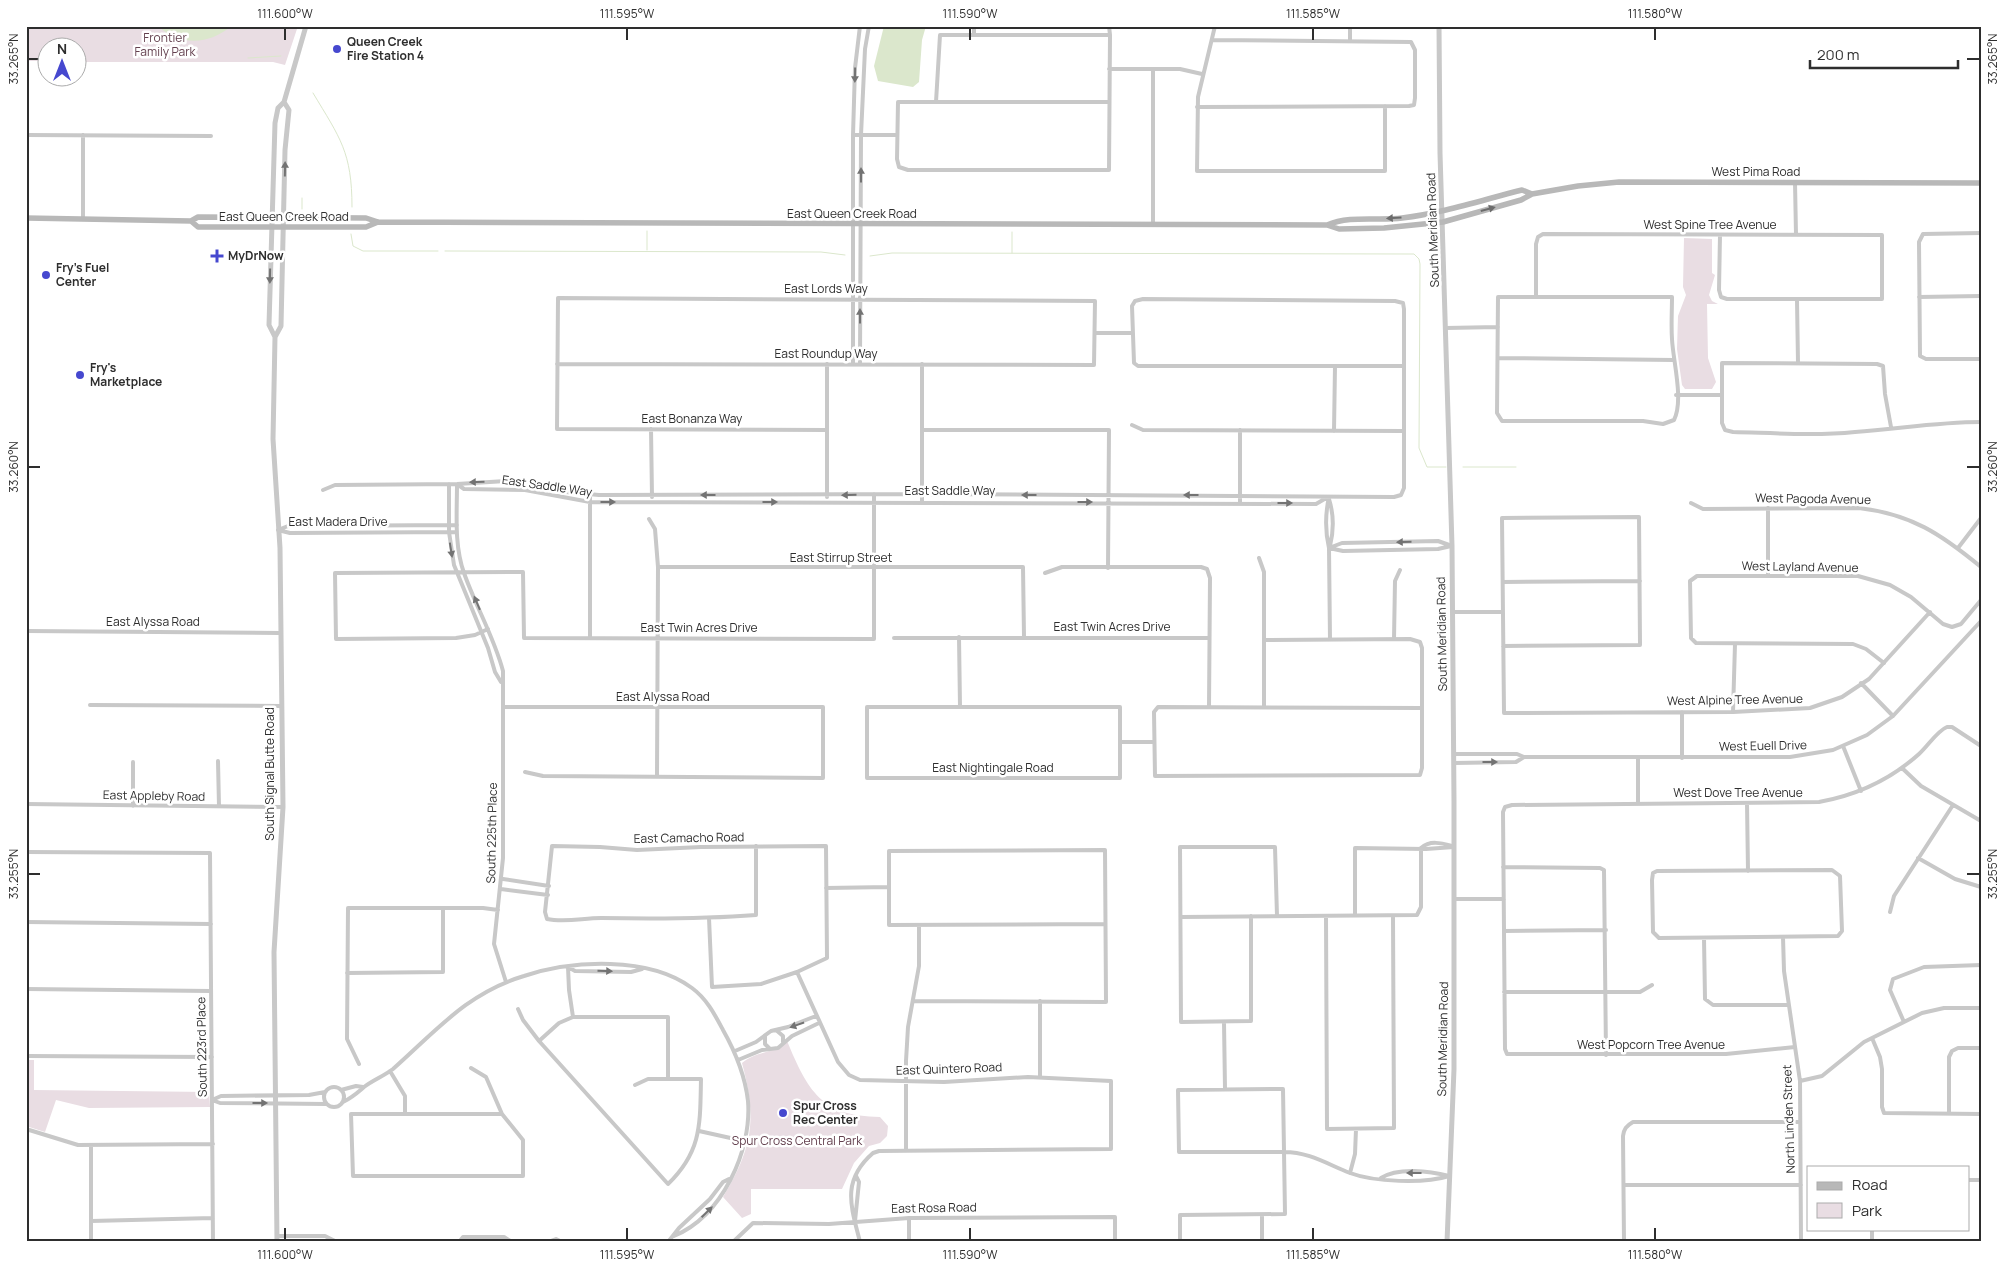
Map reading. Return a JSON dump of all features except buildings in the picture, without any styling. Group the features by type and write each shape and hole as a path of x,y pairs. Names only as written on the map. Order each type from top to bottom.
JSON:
{"main road":[{"name":"West Pima Road","path":"1443,222 1521,200 1532,194 1612,182 1981,183"},
{"name":"West Pima Road","path":"1442,211 1522,190 1532,194"},
{"name":"East Queen Creek Road","path":"1326,225 1340,219 1400,218 1442,211"},
{"name":"East Queen Creek Road","path":"26,218 191,221 198,217 366,218 378,222 1326,225 1339,229 1384,228 1443,222"},
{"name":"East Queen Creek Road","path":"191,221 198,226 270,227 366,227 378,222"}],"street":[{"name":"South Signal Butte Road","path":"275,337 269,325 270,227 275,122 278,108 284,102 306,26"},
{"path":"853,364 853,135 855,68 860,26"},
{"path":"860,364 861,135 865,49 869,26"},
{"path":"974,26 974,34"},
{"path":"1109,26 1110,35 1109,170 908,170 899,167 897,135 898,102 1109,102"},
{"path":"1215,26 1202,74 1197,107 1197,171 1385,171 1385,106"},
{"path":"1350,26 1350,41"},
{"name":"South Meridian Road","path":"1439,26 1442,211 1452,546 1454,754 1454,1068 1447,1242"},
{"path":"936,102 940,35 1110,35"},
{"path":"1197,107 1385,106 1414,104 1415,50 1413,44 1406,41 1212,40"},
{"path":"1109,69 1180,70 1202,74"},
{"path":"1153,70 1153,224"},
{"name":"South Signal Butte Road","path":"277,1239 274,952 282,807 278,530 273,439 275,337 281,326 285,150 289,110 284,102"},
{"path":"26,135 211,136"},
{"path":"83,135 83,219"},
{"path":"853,135 897,135"},
{"path":"1795,182 1796,235"},
{"name":"West Spine Tree Avenue","path":"1536,297 1536,244 1538,237 1543,234 1882,235 1882,300 1797,300"},
{"path":"1720,234 1720,297 1727,300 1797,300 1798,363"},
{"path":"1981,234 1923,234 1919,242 1920,356 1926,359 1981,359"},
{"path":"1919,297 1981,296"},
{"path":"1498,297 1536,297 1672,297 1672,336 1677,408 1674,420 1663,424 1643,421 1502,421 1498,418 1498,297"},
{"name":"East Lords Way","path":"557,364 558,298 1095,301 1095,333"},
{"path":"1132,425 1143,430 1404,431 1404,366 1404,309 1403,303 1395,301 1144,299 1135,301 1132,306 1134,363 1138,366 1404,366"},
{"path":"1446,328 1498,327"},
{"path":"1095,333 1132,333"},
{"name":"East Roundup Way","path":"557,364 1094,365 1095,333"},
{"path":"1498,358 1674,360"},
{"path":"1892,427 1885,394 1883,366 1877,364 1722,363 1722,423 1725,430 1819,434 1892,427 1929,423 1981,422"},
{"name":"East Bonanza Way","path":"557,364 557,429 827,430"},
{"path":"826,501 827,364"},
{"path":"922,364 922,501"},
{"path":"1334,432 1335,366"},
{"path":"1676,394 1722,395"},
{"path":"652,429 652,502"},
{"path":"922,430 1109,430 1108,568"},
{"path":"1240,430 1240,503"},
{"name":"East Saddle Way","path":"457,484 514,482 590,494 652,495 922,494 1394,497 1401,495 1404,488 1404,431"},
{"name":"South 225th Place","path":"449,484 449,532 457,572 495,672 501,682"},
{"path":"323,490 335,485 457,484"},
{"name":"East Saddle Way","path":"457,484 464,489 525,490 590,502 922,501 1316,504 1329,497"},
{"name":"South 225th Place","path":"457,484 457,532 464,572 498,652 502,671 503,879 494,944 497,959 506,982"},
{"path":"590,494 590,638"},
{"path":"874,494 874,568"},
{"path":"1329,497 1333,513 1333,535 1329,548"},
{"path":"1329,497 1325,512 1329,548 1330,640"},
{"name":"West Pagoda Avenue","path":"1691,503 1703,509 1859,508 1881,511 1903,516 1932,529 1981,567"},
{"path":"1768,508 1768,576"},
{"path":"1639,517 1640,645 1503,646 1503,582 1502,518 1639,517"},
{"path":"1958,548 1981,518"},
{"path":"526,772 543,776 657,776 659,707 658,567 655,529 649,519"},
{"name":"East Madera Drive","path":"278,530 288,526 457,525"},
{"name":"East Madera Drive","path":"278,530 290,533 457,532"},
{"path":"1329,548 1342,543 1438,541 1452,546"},
{"path":"1329,548 1343,551 1438,549 1452,546"},
{"path":"1258,558 1264,572 1264,707"},
{"name":"East Stirrup Street","path":"658,567 1023,567 1024,637"},
{"path":"1045,573 1062,567 1201,568 1208,570 1210,578 1209,707"},
{"name":"East Twin Acres Drive","path":"464,572 523,572 524,638 874,639 874,568"},
{"path":"1394,640 1395,581 1400,570"},
{"path":"464,572 335,573 336,639 456,638 488,629"},
{"name":"West Layland Avenue","path":"1735,644 1696,643 1691,638 1690,581 1692,578 1858,576 1890,585 1911,597 1943,624 1952,627 1961,624 1981,600"},
{"path":"1503,582 1640,580"},
{"path":"1452,612 1503,612"},
{"name":"West Alpine Tree Avenue","path":"1503,646 1504,712 1732,712 1810,708 1842,697 1861,682 1869,679 1930,612"},
{"name":"West Euell Drive","path":"1454,754 1638,758 1804,756 1843,746 1875,730 1893,716 1981,621"},
{"name":"East Alyssa Road","path":"26,631 280,633"},
{"path":"959,637 960,707 1120,707 1120,742 1154,742"},
{"name":"East Twin Acres Drive","path":"894,638 1210,638"},
{"path":"1264,640 1394,640 1420,642 1422,648 1422,708 1422,768 1420,775 1414,777 1155,776 1154,712 1158,707 1422,708"},
{"path":"1732,712 1735,644 1853,644 1866,649 1884,663"},
{"path":"1861,682 1893,716"},
{"path":"90,705 281,706"},
{"name":"East Alyssa Road","path":"503,706 823,707 823,778 657,776"},
{"name":"East Nightingale Road","path":"960,707 867,707 867,778 1120,778 1120,742"},
{"path":"1682,712 1682,758"},
{"name":"West Dove Tree Avenue","path":"1503,867 1503,812 1506,807 1512,805 1819,802 1861,791 1882,781 1902,768 1947,727 1952,727 1981,746"},
{"path":"1843,746 1861,791"},
{"name":"West Euell Drive","path":"1454,763 1516,762 1524,757"},
{"path":"1638,758 1638,804"},
{"path":"218,761 219,806"},
{"path":"132,762 133,806"},
{"path":"1902,768 1921,786 1981,821"},
{"name":"East Appleby Road","path":"26,804 282,807"},
{"path":"1747,804 1748,871"},
{"path":"1890,912 1894,896 1953,805"},
{"name":"East Camacho Road","path":"549,886 552,846 637,850 826,846 826,888"},
{"path":"503,879 549,886 545,912 547,919 557,921 582,918 653,920 756,915 756,846"},
{"path":"1355,916 1355,848 1439,849 1454,846"},
{"path":"1250,916 1251,1021 1181,1022 1180,847 1276,847 1277,916"},
{"path":"1181,917 1417,915 1420,912 1421,848"},
{"path":"913,1001 1106,1002 1105,850 889,851 889,925 1105,924"},
{"name":"South 223rd Place","path":"26,852 210,853 214,1242"},
{"path":"1918,858 1955,878 1981,887"},
{"path":"1606,1055 1606,992 1606,930 1604,870 1600,868 1503,867 1504,992 1606,992 1640,992 1652,985"},
{"path":"1657,871 1748,871 1838,872 1840,876 1842,930 1838,936 1783,938 1659,938 1654,936 1653,873 1657,871"},
{"path":"523,892 524,882"},
{"path":"709,918 712,987 761,984 797,972 827,958 826,888 889,887"},
{"path":"501,888 548,895"},
{"path":"1454,899 1504,899"},
{"path":"359,1064 347,1039 348,908 498,910"},
{"path":"347,972 443,972 443,908"},
{"path":"1326,916 1328,1129 1356,1129 1394,1128 1393,916"},
{"path":"26,922 211,924"},
{"path":"860,1242 855,1221 851,1214 852,1181 867,1159 879,1151 906,1151 908,1027 919,966 919,925"},
{"path":"1504,931 1606,930"},
{"path":"1704,938 1705,999 1707,1003 1713,1005 1789,1005"},
{"name":"North Linden Street","path":"1783,938 1789,1005 1800,1081 1801,1242"},
{"path":"212,1100 220,1103 326,1104 336,1108 390,1071 454,1012 474,997 524,975 576,964 631,966 677,979 693,988 712,1010 736,1056 744,1080 748,1103 744,1141 728,1185 714,1205 684,1232 674,1236 668,1242"},
{"path":"1904,1022 1890,984 1893,979 1924,967 1981,966"},
{"path":"568,967 573,1017"},
{"name":"East Quintero Road","path":"797,972 838,1062 849,1075 860,1080 906,1081 1040,1077 1111,1081 1111,1149 906,1151"},
{"path":"26,989 211,991"},
{"name":"West Popcorn Tree Avenue","path":"1504,992 1505,1049 1507,1054 1726,1054 1795,1047"},
{"path":"1040,1001 1040,1077"},
{"path":"1800,1081 1828,1072 1872,1038 1922,1013 1944,1008 1981,1008"},
{"path":"518,1009 523,1020 539,1041 668,1184 682,1171 693,1154 700,1131 701,1080 648,1079 635,1085"},
{"path":"736,1056 771,1030 816,1016"},
{"path":"539,1041 559,1023 573,1017 668,1017 668,1079"},
{"path":"1224,1022 1225,1089"},
{"path":"736,1056 769,1048 778,1048 783,1042 819,1023"},
{"path":"776,1030 783,1036 783,1042"},
{"path":"765,1036 765,1044 769,1048"},
{"path":"1872,1038 1880,1058 1884,1112 1981,1114"},
{"path":"1949,1114 1949,1056 1952,1050 1958,1048 1981,1048"},
{"path":"26,1056 212,1057"},
{"path":"471,1068 486,1077 502,1114 523,1140 523,1176 353,1176 351,1114 502,1114"},
{"path":"390,1071 405,1096 405,1114"},
{"path":"212,1100 221,1096 275,1096 325,1092 333,1087 341,1090 356,1086 363,1088"},
{"path":"1180,1242 1180,1215 1285,1214 1284,1152 1284,1089 1178,1090 1179,1152 1284,1152 1313,1156 1362,1176 1389,1181 1437,1180 1449,1176"},
{"path":"341,1090 345,1097 343,1102"},
{"path":"325,1092 324,1100 326,1104"},
{"path":"1624,1242 1623,1136 1627,1125 1633,1122 1800,1122"},
{"path":"26,1129 78,1145 213,1144"},
{"path":"1350,1172 1355,1154 1356,1129"},
{"path":"700,1131 744,1141"},
{"path":"91,1145 91,1242"},
{"path":"1381,1178 1390,1172 1437,1173 1449,1176"},
{"path":"855,1221 859,1182 856,1176"},
{"path":"1624,1185 1801,1185"},
{"path":"851,1193 858,1194"},
{"path":"1262,1215 1262,1242"},
{"name":"East Rosa Road","path":"733,1242 753,1223 829,1224 909,1218 1115,1217 1115,1242"},
{"path":"91,1221 213,1218"},
{"path":"909,1218 909,1242"},
{"path":"277,1239 326,1236 337,1242"},
{"path":"460,1240 504,1236 512,1242"},
{"path":"548,1242 556,1239 562,1242"}],"green space":[{"name":"Frontier Family Park","path":"26,26 298,26 285,65 273,62 88,62 88,38 38,38 38,61 26,61"},
{"path":"1684,238 1712,239 1712,273 1715,275 1709,295 1712,301 1718,304 1707,304 1708,358 1716,382 1712,389 1685,389 1682,385 1677,349 1678,316 1686,295 1683,287"},
{"name":"Spur Cross Central Park","path":"787,1041 802,1074 819,1097 830,1106 844,1112 880,1117 888,1126 887,1136 880,1143 869,1146 854,1163 842,1189 751,1189 751,1214 742,1218 723,1197 741,1163 749,1132 750,1101 742,1063"},
{"path":"26,1060 34,1060 34,1090 209,1092 210,1107 89,1108 56,1100 45,1132 26,1126"}],"shaded area":[{"path":"158,26 231,26 214,37 194,41 175,37 166,33"},
{"path":"884,26 926,26 922,40 919,82 913,87 878,81 874,66"}],"waterway":[{"path":"248,58 281,56"},
{"path":"313,93 343,146 350,172 352,207"},
{"path":"302,198 302,209"},
{"path":"647,231 647,250"},
{"path":"1012,232 1012,253"},
{"path":"351,234 353,246 363,251 438,251"},
{"path":"445,251 821,252 845,255"},
{"path":"870,256 892,253 1414,254 1419,259 1420,264 1419,448 1427,467 1446,467"},
{"path":"1463,467 1516,467"}],"place":[{"name":"Queen Creek Fire Station 4","path":"337,49"},
{"name":"MyDrNow","path":"217,256"},
{"name":"Fry's Fuel Center","path":"46,275"},
{"name":"Fry's Marketplace","path":"80,375"},
{"name":"Spur Cross Rec Center","path":"783,1113"}]}
